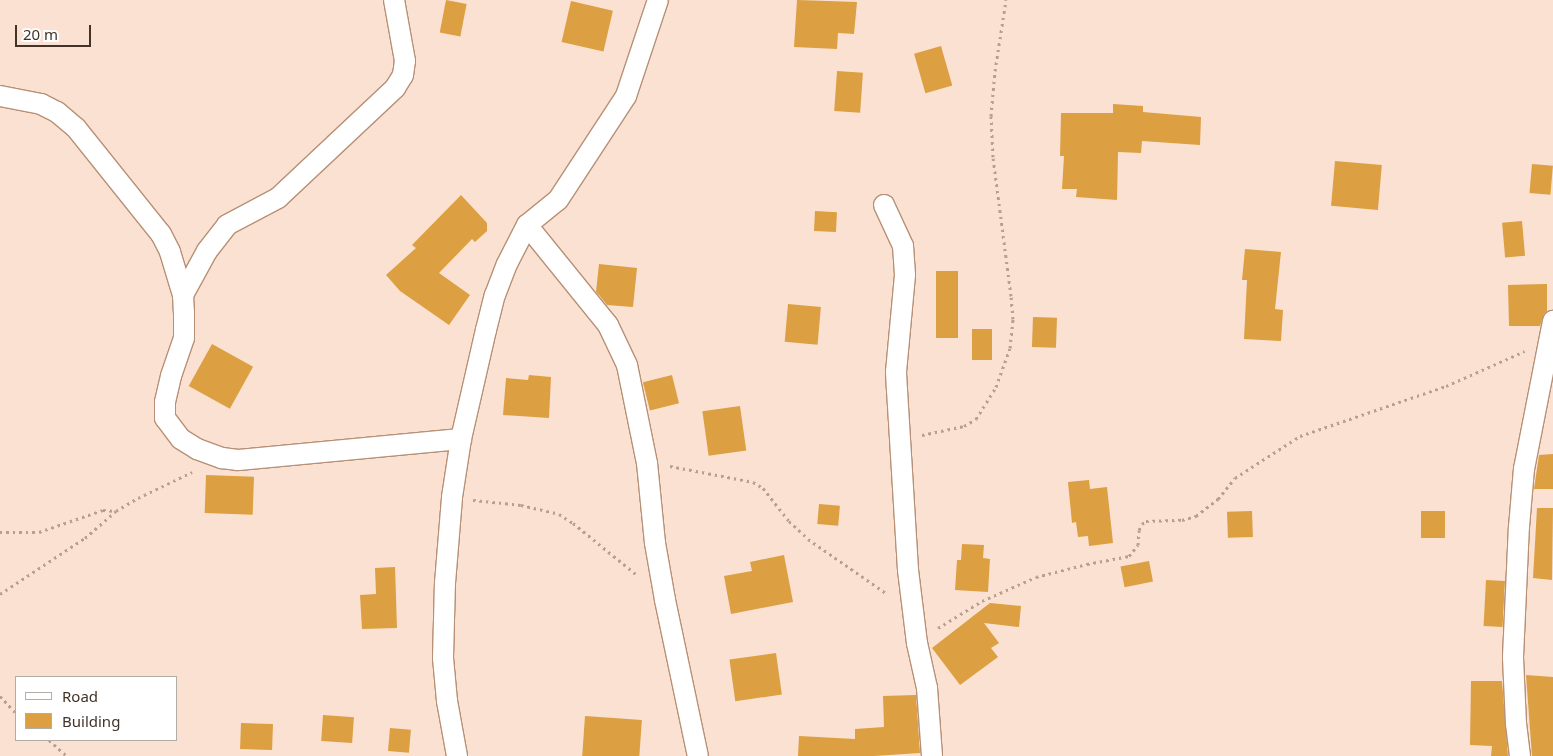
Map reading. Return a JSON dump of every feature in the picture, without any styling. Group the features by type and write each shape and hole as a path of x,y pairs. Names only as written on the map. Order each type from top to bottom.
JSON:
{"street":[{"path":"183,296 207,250 227,225 278,198 395,88 403,75 405,61 394,0"},
{"path":"457,756 447,701 443,658 445,583 452,497 470,392 495,295 507,264 527,225 558,200 626,96 658,0"},
{"path":"0,96 41,104 57,112 76,128 161,234 170,252 183,296 184,338 171,376 165,402 165,418 181,439 197,450 222,458 251,460 372,446 461,439"},
{"path":"884,205 903,246 905,275 896,372 913,613 917,643 927,688 932,756"},
{"path":"527,225 608,325 627,364 647,463 655,543 665,600 698,756"},
{"path":"1520,756 1516,724 1513,657 1519,527 1524,470 1553,321"}],"path":[{"path":"900,436 945,432 964,426 976,418 996,387 1010,348 1013,319 991,116 995,71 1006,0"},
{"path":"917,643 952,618 1036,577 1129,556 1138,546 1139,530 1142,524 1146,522 1182,520 1196,516 1218,499 1236,478 1300,436 1446,386 1549,341"},
{"path":"0,594 85,538 116,511 138,498 222,458"},
{"path":"647,463 731,476 753,482 764,488 789,521 808,540 913,613"},
{"path":"452,497 520,505 559,514 626,566 665,600"},
{"path":"0,532 39,532 103,510 116,511"},
{"path":"0,696 15,712"},
{"path":"50,741 67,756"}],"building":[{"path":"446,0 467,4 460,36 440,32"},
{"path":"797,0 857,2 854,34 838,33 837,49 794,47"},
{"path":"571,1 613,11 603,52 562,42"},
{"path":"941,46 952,85 925,93 914,54"},
{"path":"837,71 863,73 860,113 834,111"},
{"path":"1113,104 1143,106 1143,112 1201,117 1200,145 1142,141 1141,153 1118,152 1117,200 1076,197 1077,189 1062,189 1064,156 1060,156 1061,113 1113,113"},
{"path":"1335,161 1382,165 1378,210 1331,206"},
{"path":"1532,164 1553,166 1550,195 1529,193"},
{"path":"461,195 487,223 487,231 475,242 472,239 439,273 470,295 449,325 400,291 386,275 416,248 412,245"},
{"path":"815,211 837,212 836,232 814,231"},
{"path":"1522,221 1525,256 1505,258 1502,223"},
{"path":"1245,249 1281,252 1275,309 1283,310 1281,341 1244,339 1247,280 1242,280"},
{"path":"599,264 637,268 633,307 607,305 596,292"},
{"path":"936,271 958,271 958,338 936,338"},
{"path":"1547,284 1547,311 1540,326 1509,326 1508,285"},
{"path":"788,304 821,307 818,345 785,342"},
{"path":"1033,317 1057,318 1056,348 1032,347"},
{"path":"972,329 992,329 992,360 972,360"},
{"path":"212,344 253,367 230,409 189,386"},
{"path":"529,375 551,377 549,418 503,415 506,378 528,380"},
{"path":"672,375 679,403 650,410 643,382"},
{"path":"740,406 746,451 709,456 702,411"},
{"path":"1553,454 1553,489 1534,489 1539,455"},
{"path":"206,475 254,477 253,515 205,513"},
{"path":"1089,480 1090,489 1107,487 1113,543 1089,546 1088,536 1078,537 1076,522 1072,523 1068,482"},
{"path":"819,504 840,506 838,526 817,524"},
{"path":"1537,508 1553,508 1552,580 1533,578"},
{"path":"1252,511 1253,537 1228,538 1227,512"},
{"path":"1421,511 1445,511 1445,538 1421,538"},
{"path":"962,544 984,545 983,558 990,559 988,592 955,590 957,560 961,560"},
{"path":"784,555 793,602 731,614 724,576 752,571 750,562"},
{"path":"1149,561 1153,582 1125,587 1121,567"},
{"path":"395,567 397,628 362,629 360,595 376,594 375,568"},
{"path":"1486,580 1505,581 1503,627 1484,626"},
{"path":"990,603 1021,606 1019,627 984,623 999,643 991,648 998,657 960,685 932,648"},
{"path":"776,653 782,695 735,701 729,660"},
{"path":"1526,675 1553,677 1553,756 1532,756"},
{"path":"1471,681 1502,681 1508,756 1491,756 1492,746 1470,745"},
{"path":"916,695 920,753 874,756 798,756 799,736 855,739 855,729 884,727 883,696"},
{"path":"323,715 354,717 352,743 321,741"},
{"path":"585,716 642,720 639,756 582,756"},
{"path":"241,723 273,724 272,750 240,749"},
{"path":"390,728 411,730 409,753 388,751"}]}
